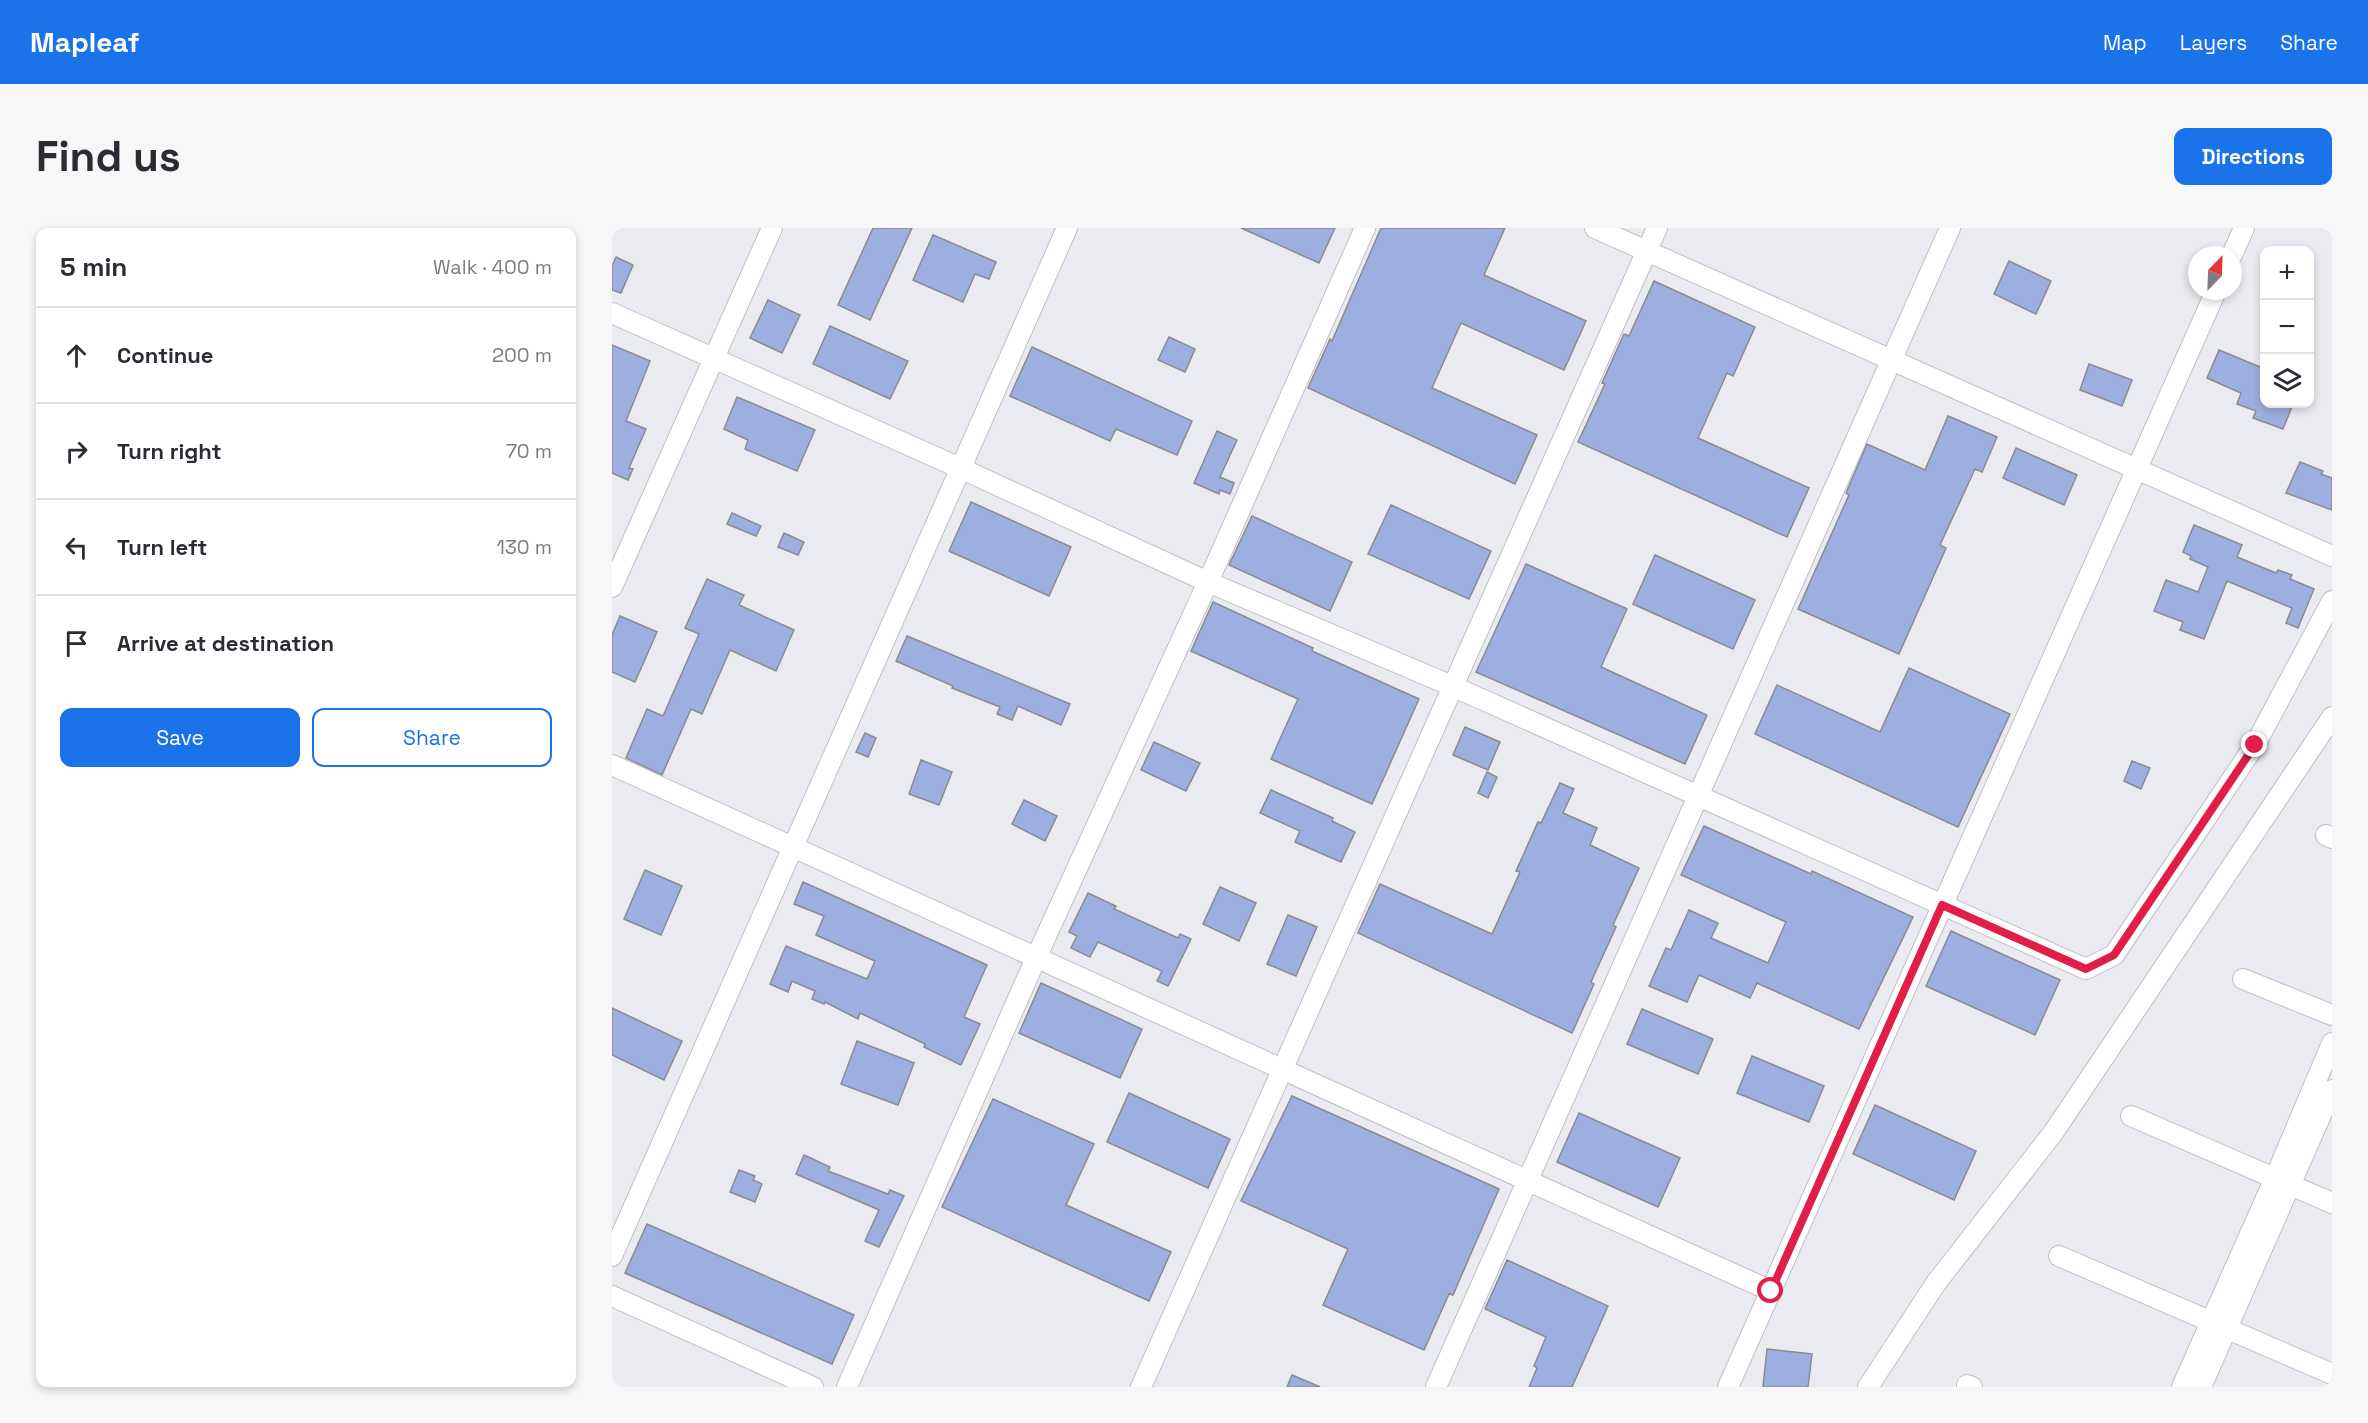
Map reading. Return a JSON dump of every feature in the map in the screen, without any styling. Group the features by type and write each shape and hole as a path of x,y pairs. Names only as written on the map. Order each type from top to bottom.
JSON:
{"street":[{"path":"612,587 772,228"},
{"path":"612,1256 1067,228"},
{"path":"848,1387 1036,958 1208,582 1365,228"},
{"path":"1595,228 2332,556"},
{"path":"1141,1387 1657,228"},
{"path":"1436,1387 1950,228"},
{"path":"2236,246 2244,228"},
{"path":"1728,1387 2212,300"},
{"path":"612,313 960,468 1208,582 1452,686 2086,969 2114,955 2255,745 2332,601"},
{"path":"1868,1387 1936,1283 2053,1133 2332,717"},
{"path":"612,765 1771,1291"},
{"path":"2243,979 2332,1015"},
{"path":"2283,1182 2332,1043"},
{"path":"2201,1387 2220,1325 2283,1182 2332,1090"},
{"path":"2131,1116 2332,1203"},
{"path":"2059,1256 2332,1374"},
{"path":"612,1296 813,1387"},
{"path":"2182,1387 2220,1325"}],"building":[{"path":"873,228 912,228 870,320 838,305"},
{"path":"1241,228 1335,228 1319,263"},
{"path":"1381,228 1505,228 1484,275 1586,321 1564,370 1461,323 1432,388 1537,435 1515,484 1308,388 1330,339 1332,341"},
{"path":"933,235 996,262 989,279 975,274 963,302 913,280"},
{"path":"616,257 633,265 621,293 612,290 612,266"},
{"path":"2009,261 2051,281 2036,314 1994,294"},
{"path":"1654,281 1755,327 1733,376 1727,373 1698,438 1809,488 1787,537 1578,442 1605,384 1602,383 1624,334 1629,336"},
{"path":"768,300 800,315 782,353 750,338"},
{"path":"830,326 908,361 890,399 813,364"},
{"path":"1169,337 1195,349 1185,372 1158,360"},
{"path":"612,345 650,361 626,421 646,429 629,468 633,469 628,480 612,473"},
{"path":"1032,347 1192,421 1177,455 1116,429 1110,441 1010,396"},
{"path":"2219,350 2260,367 2260,408 2291,408 2283,429 2253,418 2256,411 2237,404 2241,393 2207,378"},
{"path":"2089,364 2132,380 2122,406 2080,390"},
{"path":"737,397 815,430 797,471 745,449 748,440 724,429"},
{"path":"1948,416 1997,437 1982,472 1975,469 1940,545 1946,548 1899,654 1798,609 1849,495 1846,493 1867,444 1925,470"},
{"path":"1217,431 1237,440 1220,477 1234,483 1230,494 1220,490 1219,494 1194,483"},
{"path":"2016,448 2077,475 2064,505 2003,478"},
{"path":"2300,462 2323,471 2321,474 2332,478 2332,510 2286,493"},
{"path":"971,502 1071,547 1049,596 949,551"},
{"path":"1391,505 1491,551 1469,599 1368,554"},
{"path":"732,513 761,526 756,536 727,524"},
{"path":"1252,516 1352,562 1330,611 1229,565"},
{"path":"2194,525 2242,545 2237,557 2276,573 2278,570 2292,575 2290,579 2314,589 2298,628 2286,623 2292,608 2227,581 2204,639 2180,630 2183,622 2154,611 2166,580 2198,592 2208,567 2190,559 2191,556 2183,552"},
{"path":"784,533 804,542 798,555 778,547"},
{"path":"1655,555 1755,600 1733,649 1633,604"},
{"path":"1526,564 1627,609 1601,667 1707,715 1685,764 1476,672"},
{"path":"707,579 744,595 739,605 794,630 776,671 730,650 702,714 691,709 662,775 626,758 647,709 663,716 699,634 685,628"},
{"path":"1213,602 1313,648 1312,651 1419,699 1372,804 1271,759 1298,699 1191,651"},
{"path":"620,616 657,632 635,682 612,672 612,635"},
{"path":"907,636 1070,704 1061,725 1018,706 1012,720 997,714 1000,707 952,688 953,686 896,661"},
{"path":"1909,668 2010,714 1958,827 1755,734 1777,685 1880,732"},
{"path":"1465,727 1500,742 1488,770 1453,755"},
{"path":"865,733 876,738 868,757 856,752"},
{"path":"1154,742 1200,763 1186,791 1141,770"},
{"path":"921,760 952,772 939,805 909,794"},
{"path":"2132,761 2150,768 2141,789 2124,781"},
{"path":"1487,772 1497,777 1488,798 1478,793"},
{"path":"1560,783 1574,789 1563,813 1597,828 1590,845 1639,868 1613,925 1616,927 1591,982 1594,984 1572,1033 1358,933 1380,884 1492,934 1520,872 1516,871 1538,822 1541,823"},
{"path":"1271,790 1333,818 1332,821 1355,832 1341,862 1295,842 1300,831 1260,813"},
{"path":"1024,800 1057,816 1045,841 1012,824"},
{"path":"1704,826 1811,874 1812,871 1913,917 1859,1029 1757,983 1750,998 1699,975 1687,1002 1649,986 1666,948 1671,950 1689,910 1718,923 1711,938 1768,963 1786,922 1681,875"},
{"path":"645,870 682,886 661,935 624,919"},
{"path":"803,882 987,965 964,1017 980,1024 961,1065 924,1047 925,1044 860,1013 858,1019 825,1002 824,1004 812,999 815,991 792,981 788,992 770,984 786,946 867,979 875,961 816,935 824,916 794,904"},
{"path":"1220,887 1256,903 1239,941 1203,924"},
{"path":"1088,893 1116,906 1114,909 1178,938 1180,934 1191,939 1168,986 1157,981 1162,971 1098,942 1090,957 1071,948 1077,936 1069,932"},
{"path":"1288,915 1317,927 1296,976 1267,964"},
{"path":"1951,931 2060,980 2035,1035 1926,986"},
{"path":"1041,983 1142,1029 1120,1078 1019,1033"},
{"path":"612,1008 682,1041 664,1080 612,1055"},
{"path":"1642,1009 1713,1039 1698,1074 1627,1044"},
{"path":"857,1041 914,1063 898,1105 841,1084"},
{"path":"1752,1056 1824,1086 1809,1122 1737,1093"},
{"path":"1129,1093 1230,1139 1208,1188 1107,1142"},
{"path":"1292,1096 1499,1189 1453,1295 1449,1294 1424,1350 1323,1305 1348,1249 1241,1201"},
{"path":"993,1099 1094,1144 1066,1205 1171,1252 1149,1301 942,1207"},
{"path":"1875,1105 1976,1151 1954,1200 1853,1154"},
{"path":"1579,1113 1680,1158 1658,1207 1557,1162"},
{"path":"804,1155 830,1167 828,1171 888,1194 890,1190 904,1196 879,1247 865,1241 879,1210 796,1174"},
{"path":"739,1170 755,1176 753,1180 762,1184 755,1202 730,1192"},
{"path":"647,1224 854,1315 832,1364 625,1273"},
{"path":"1507,1260 1608,1306 1572,1387 1529,1387 1537,1368 1534,1366 1546,1337 1485,1309"},
{"path":"1767,1349 1812,1354 1808,1387 1763,1387"},
{"path":"1292,1375 1320,1387 1287,1387"}],"route":[{"path":"1771,1291 1942,905 2086,969 2114,955 2255,745"}]}
